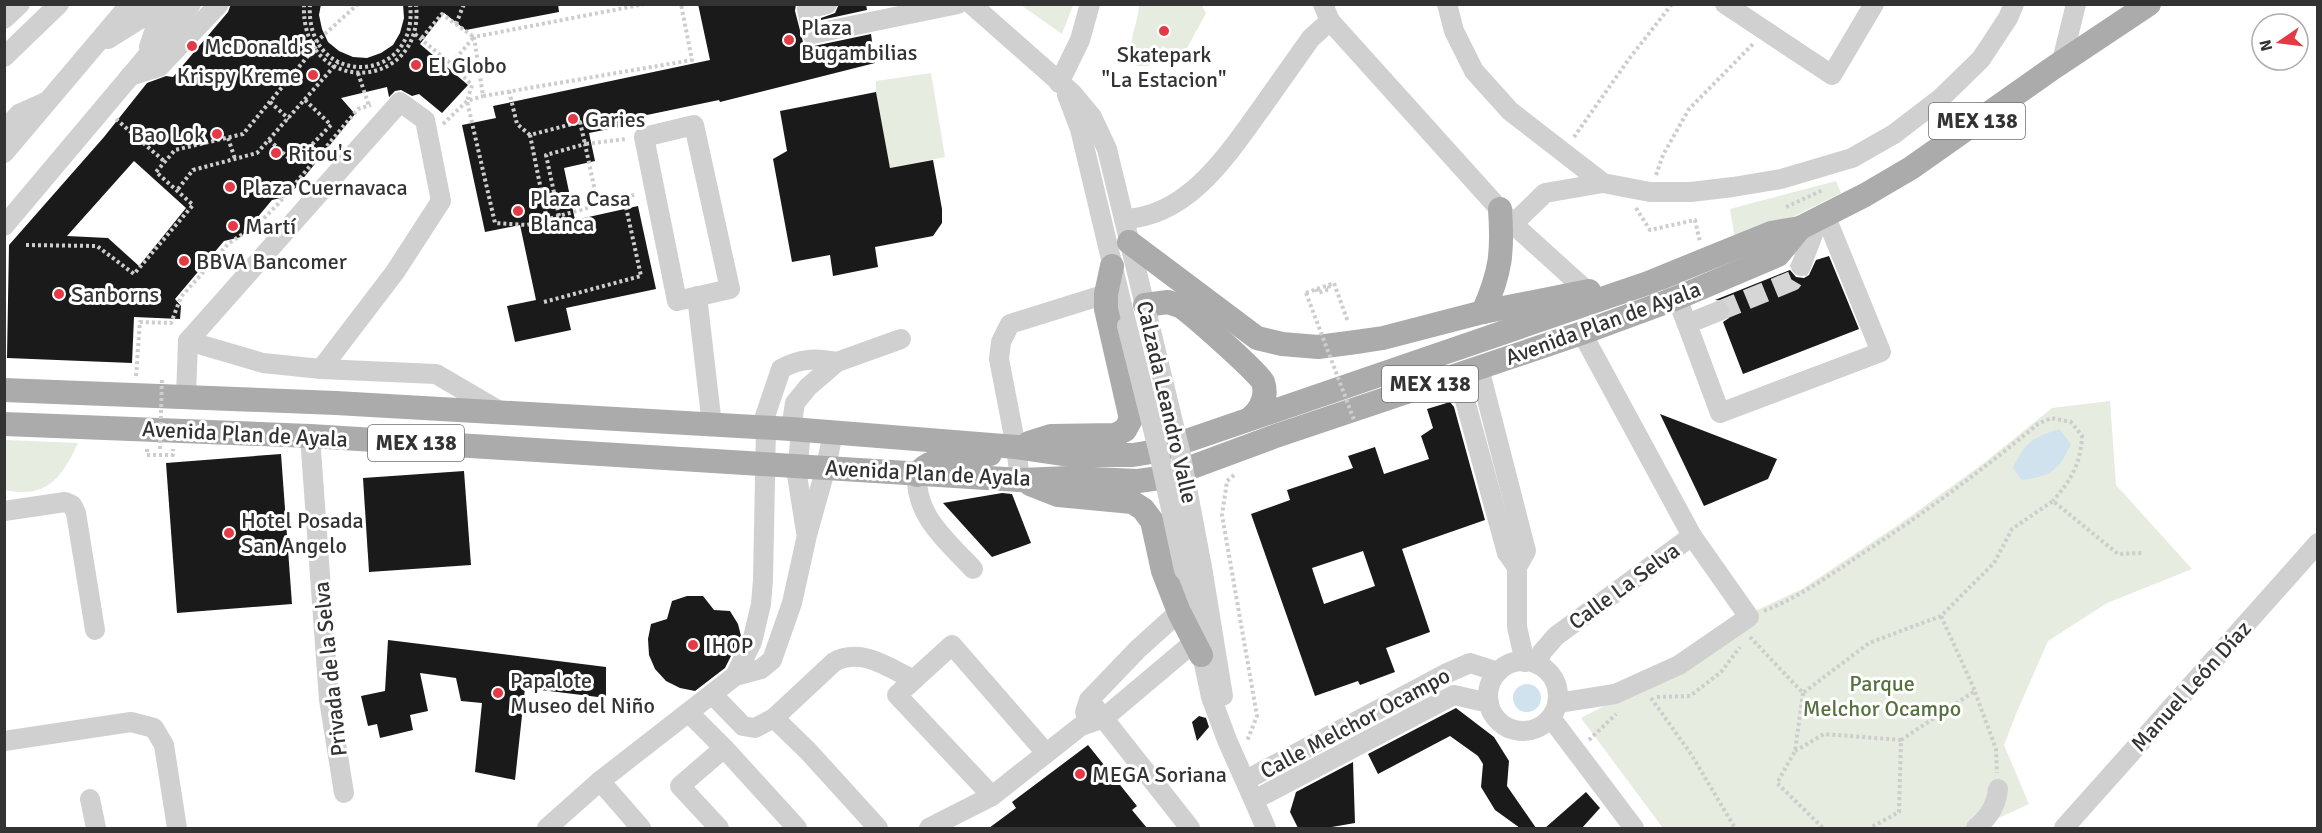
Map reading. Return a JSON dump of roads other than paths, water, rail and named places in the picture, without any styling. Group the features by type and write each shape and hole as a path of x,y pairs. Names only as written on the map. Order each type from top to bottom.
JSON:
{"main road":[{"name":"Avenida Plan de Ayala","path":"4,390 336,403 764,428 1016,447 1071,455 1133,455 1157,451 1658,280 1771,233 1815,220 1865,195 1911,168 2062,61 2149,4"},
{"path":"1483,312 1498,277 1507,216"},
{"name":"Avenida Plan de Ayala","path":"4,424 310,436 826,467 917,475 1020,480 1070,478 1138,481 1160,478 1582,333 1677,298 1778,255 1815,220"},
{"path":"1127,231 1257,338 1282,344 1318,346 1386,337 1483,312 1587,291 1658,280"},
{"path":"917,475 921,469 937,461 981,457 1051,436 1115,435 1125,430 1131,419 1106,309 1106,294 1113,266"},
{"path":"1146,312 1167,302 1180,306 1262,378 1264,398 1262,406 1250,419"},
{"path":"1386,337 1445,354"},
{"path":"1346,387 1386,337"},
{"path":"1020,480 1058,495 1132,502 1143,509 1152,520 1163,571 1197,649"}],"street":[{"path":"4,19 20,4"},
{"path":"4,57 60,4"},
{"path":"4,153 130,4"},
{"path":"92,49 140,19 153,4"},
{"path":"147,56 159,17 171,4"},
{"path":"4,226 190,4"},
{"path":"130,76 159,67 219,4"},
{"path":"827,4 807,9 812,34 874,13 958,4"},
{"path":"971,4 1059,83 1080,40 1090,4"},
{"path":"992,24 997,4"},
{"path":"1448,4 1454,31 1474,71 1510,111 1603,183"},
{"path":"1725,4 1832,75 1874,4"},
{"path":"1507,216 1545,193 1603,183 1650,192 1691,192 1782,179 1852,158 1894,134 1949,90 1982,59 2008,18 2014,4"},
{"path":"2062,61 2076,4"},
{"path":"1127,231 1134,219 1167,207 1201,183 1224,161 1311,38 1326,13 1507,216 1587,291"},
{"name":"Calzada Leandro Valle","path":"1059,83 1083,104 1101,133 1107,149 1180,451 1193,568 1197,649 1227,740 1266,828"},
{"name":"Calzada Leandro Valle","path":"1059,83 1072,104 1080,129 1159,453 1193,568 1222,691 1227,740"},
{"path":"4,130 19,114 51,100"},
{"path":"186,398 188,341 400,102 425,120 441,201 395,272 321,369"},
{"path":"694,125 730,289 697,296 677,301 644,137 694,125"},
{"path":"1801,266 1815,220"},
{"path":"1658,280 1677,298 1720,413 1881,352 1815,220"},
{"path":"1020,480 999,359 1001,342 1010,324 1106,294"},
{"path":"697,296 712,425"},
{"path":"1687,324 1719,311"},
{"path":"1555,710 1615,694 1680,665 1749,626 1692,536 1582,333"},
{"path":"807,535 797,484 795,403 808,387 837,362 902,339"},
{"path":"188,341 262,363 321,369 436,374 501,412"},
{"path":"735,676 752,642 761,604 764,428 781,369 795,361 820,358 837,362"},
{"path":"1468,371 1507,553 1517,567 1517,627 1531,663"},
{"path":"547,828 600,781 735,676 760,669 772,660 792,603 833,433"},
{"name":"Privada de la Selva","path":"310,436 329,700 344,793"},
{"path":"917,475 916,488 925,514 932,525 973,569"},
{"path":"4,511 65,502 72,505 76,513 95,630"},
{"name":"Calle La Selva","path":"1531,663 1556,636 1692,536"},
{"name":"Manuel León Díaz","path":"2064,828 2318,543"},
{"path":"1081,726 1089,700 1138,649 1179,612"},
{"name":"Calle La Selva","path":"1553,677 1556,636"},
{"path":"992,796 897,695 952,645 1046,753"},
{"path":"929,828 992,796 1081,726 1104,718 1197,649"},
{"path":"712,694 743,726 754,728 774,718 834,662 844,657 863,656 914,680"},
{"name":"Calle Melchor Ocampo","path":"1246,780 1445,674 1470,663 1498,672"},
{"path":"1531,663 1546,669 1558,687 1555,710 1543,726 1533,730 1510,729 1500,723 1493,714 1489,703 1492,681 1505,665 1531,663"},
{"name":"Calle Melchor Ocampo","path":"1254,800 1454,695 1489,703"},
{"path":"1089,700 1190,828"},
{"path":"1555,710 1578,752 1634,828"},
{"path":"688,713 724,748 797,828"},
{"path":"774,718 808,751 878,828"},
{"path":"4,741 131,722 154,728 164,745 177,828"},
{"path":"719,828 680,786 724,748"},
{"path":"600,781 641,828"},
{"path":"1976,828 1985,821 1996,803 1998,789"},
{"path":"90,799 96,828"}],"water":[{"path":"2059,429 2071,444 2058,466 2047,474 2022,480 2013,468 2021,452 2036,438"},
{"path":"1527,684 1537,688 1541,698 1537,708 1527,712 1517,708 1513,698 1517,688"}],"tunnel":[{"path":"1719,311 1792,281 1801,266"}],"place":[{"name":"Skatepark \"La Estacion\"","path":"1164,31"},
{"name":"Plaza Bugambilias","path":"789,40"},
{"name":"McDonald's","path":"192,46"},
{"name":"El Globo","path":"416,65"},
{"name":"Krispy Kreme","path":"313,75"},
{"name":"Garies","path":"573,119"},
{"name":"Bao Lok","path":"217,134"},
{"name":"Ritou's","path":"276,153"},
{"name":"Plaza Cuernavaca","path":"230,187"},
{"name":"Plaza Casa Blanca","path":"518,211"},
{"name":"Martí","path":"233,226"},
{"name":"BBVA Bancomer","path":"184,261"},
{"name":"Sanborns","path":"59,294"},
{"name":"Hotel Posada San Angelo","path":"229,533"},
{"name":"IHOP","path":"693,645"},
{"name":"Papalote Museo del Niño","path":"498,693"},
{"name":"MEGA Soriana","path":"1080,774"}],"park label":[{"name":"Parque Melchor Ocampo","path":"1882,696"}]}
